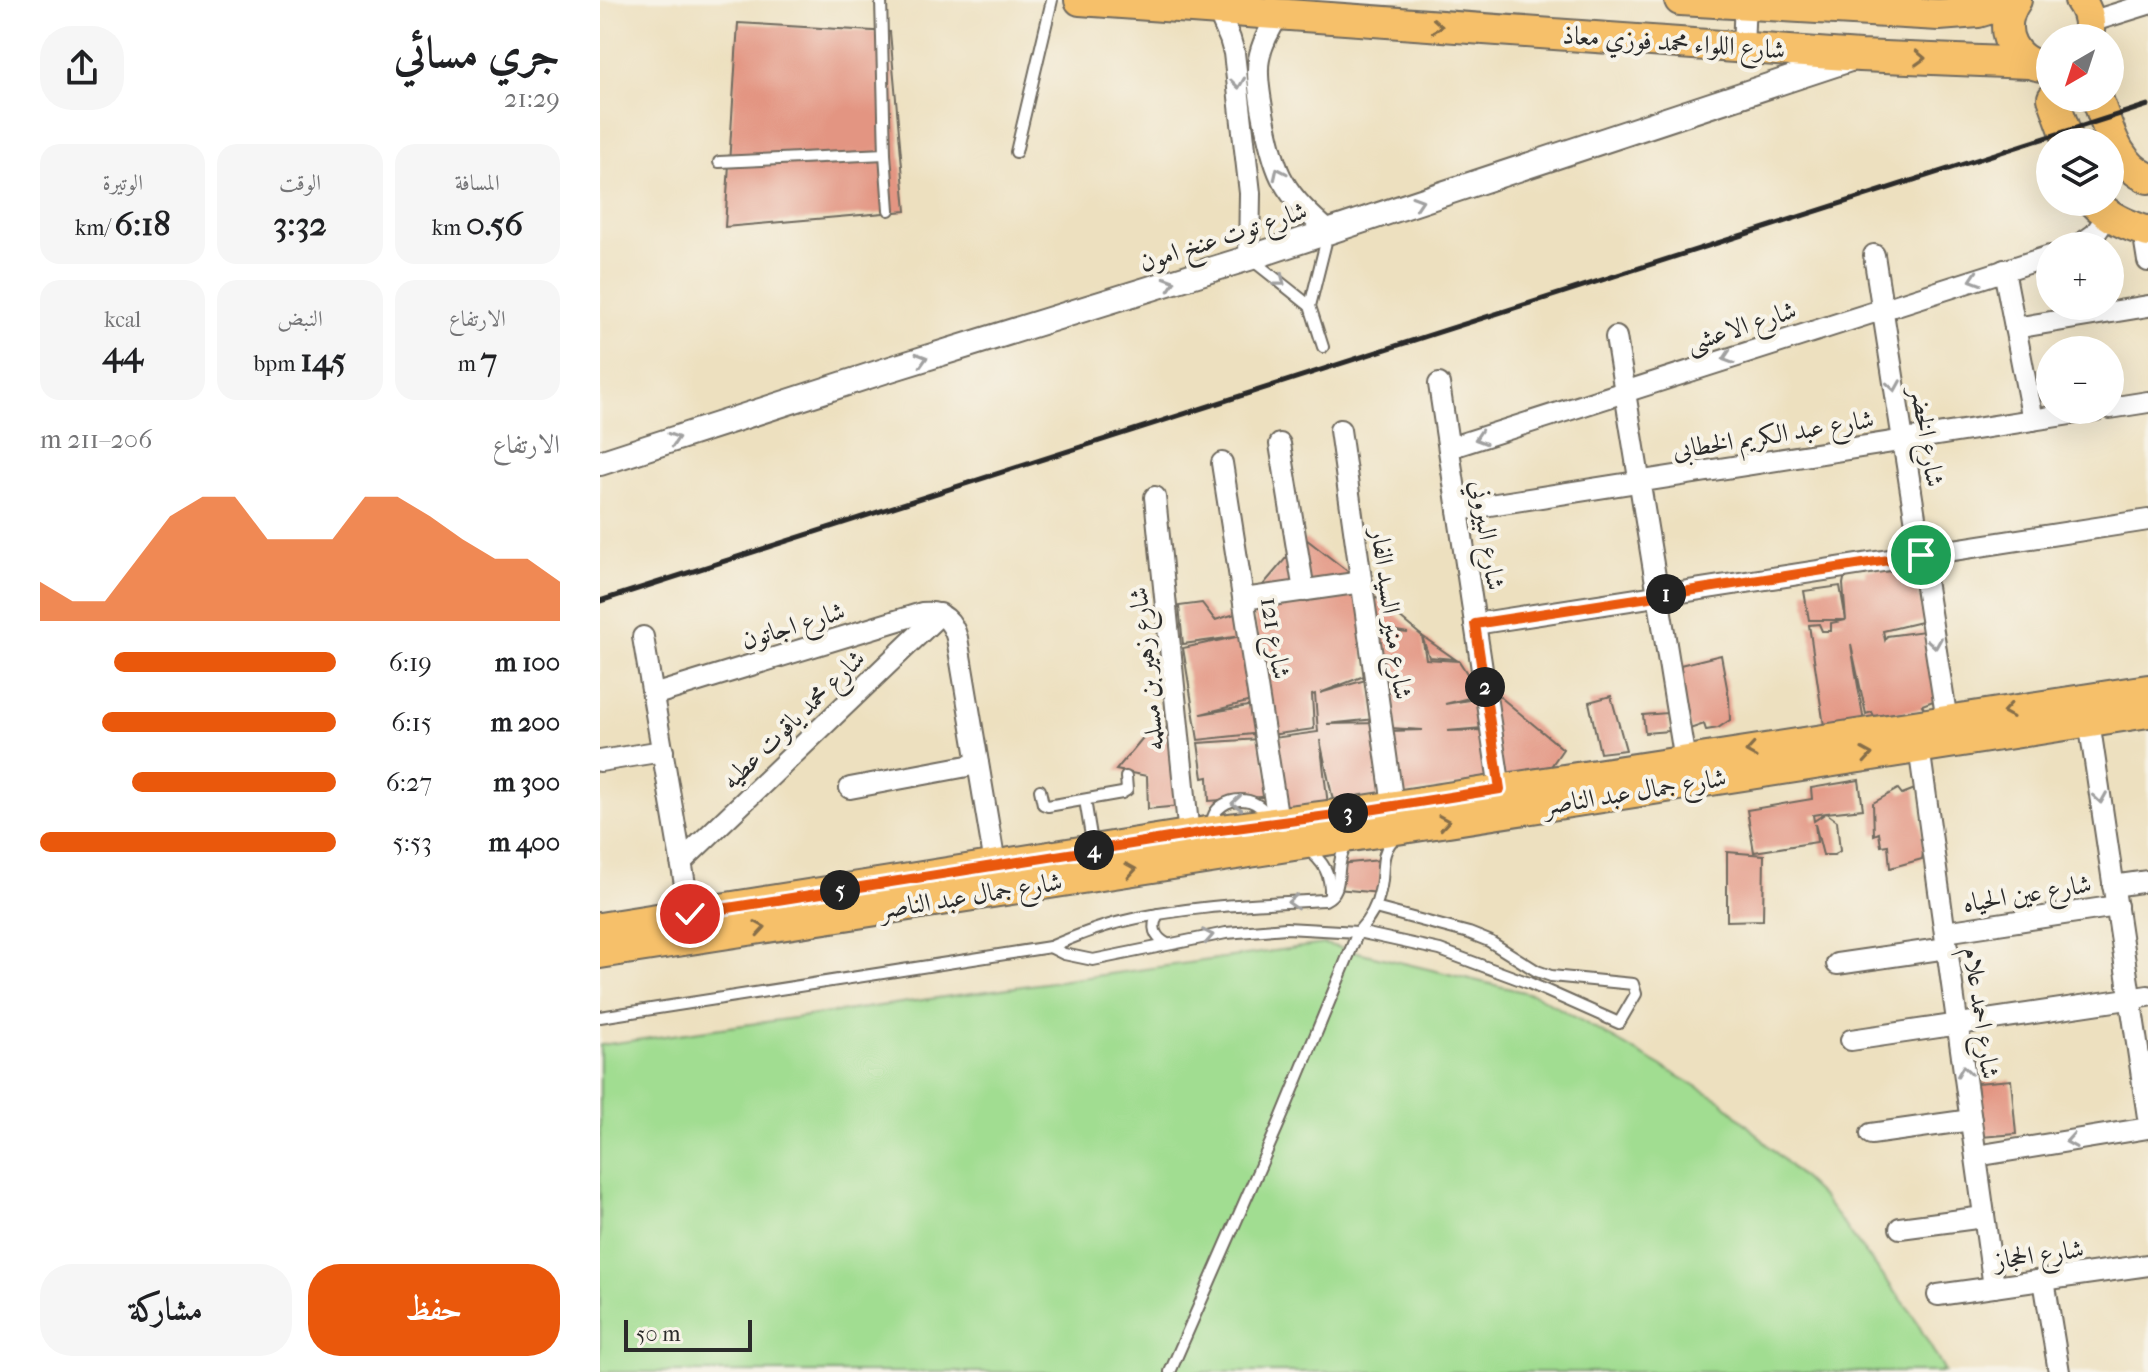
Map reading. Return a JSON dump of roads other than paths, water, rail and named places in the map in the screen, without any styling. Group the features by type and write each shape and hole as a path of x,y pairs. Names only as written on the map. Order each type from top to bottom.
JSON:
{"main road":[{"name":"شارع اللواء محمد فوزي معاذ","path":"1080,0 1215,5 1280,14 2036,72"},
{"name":"شارع اللواء محمد فوزي معاذ","path":"1680,0 1939,15 1978,12 2015,0"},
{"path":"2015,0 2007,17 2008,35 2015,51 2036,68"},
{"path":"2102,112 2118,152 2131,169 2148,178"},
{"path":"2115,216 2145,231"},
{"name":"شارع جمال عبد الناصر","path":"1399,817 1500,789 2148,690"},
{"name":"شارع جمال عبد الناصر","path":"600,953 997,878 1093,850 1276,821 1351,824 1919,747 2148,712"},
{"name":"شارع جمال عبد الناصر","path":"600,928 690,914 1298,844 1351,824"}],"street":[{"path":"1743,48 1745,2"},
{"path":"2086,20 2148,4"},
{"path":"1215,5 1230,39 1237,80 1250,193 1249,258"},
{"path":"1280,14 1266,38 1258,61 1257,80 1275,167 1298,203 1329,232"},
{"name":"شارع توت عنخ امون","path":"600,463 899,366 1249,258 1860,56"},
{"path":"2145,231 2148,261"},
{"name":"شارع الخضر","path":"1874,255 1947,721"},
{"name":"شارع الاعشى","path":"1449,448 2036,260"},
{"path":"2004,270 2033,420"},
{"path":"2015,328 2148,306"},
{"path":"1616,337 1685,761"},
{"name":"شارع البيروني","path":"1439,384 1500,789"},
{"path":"2124,406 2148,402"},
{"name":"شارع عبد الكريم الخطابى","path":"1458,510 2036,420"},
{"name":"شارع منير السيد الفار","path":"1340,430 1399,817"},
{"path":"1280,444 1304,591"},
{"name":"شارع 121","path":"1222,463 1276,821"},
{"name":"شارع زهير بن مسلمه","path":"1155,497 1201,833"},
{"path":"1475,624 2148,520"},
{"path":"1244,599 1362,582"},
{"name":"شارع اجاتون","path":"653,695 922,613 944,616"},
{"path":"944,616 954,627 957,638 997,878"},
{"name":"شارع محمد ياقوت عطيه","path":"681,862 944,616"},
{"path":"643,637 690,914"},
{"path":"2089,721 2115,896 2139,998 2148,1117"},
{"name":"شارع احمد علام","path":"1919,747 1994,1287"},
{"path":"600,761 663,751"},
{"path":"850,788 978,764"},
{"name":"شارع عين الحياه","path":"1837,964 1946,940 2115,896 2148,881"},
{"path":"1851,1040 2139,998"},
{"path":"1871,1134 1971,1120"},
{"path":"1976,1156 2148,1128"},
{"path":"1900,1228 1984,1217"},
{"name":"شارع الحجاز","path":"1938,1295 2148,1265"},
{"path":"2044,1280 2059,1372"}],"lane":[{"path":"881,0 889,210"},
{"path":"1016,152 1052,0"},
{"path":"719,162 885,154"},
{"path":"1310,306 1329,232"},
{"path":"1249,258 1310,306 1323,347"},
{"path":"1040,790 1045,806 1085,800 1125,792 1126,777"},
{"path":"1085,800 1093,850"},
{"path":"1170,1372 1280,1121 1358,932 1375,908 1385,854 1399,817"},
{"path":"600,1017 1050,947 1121,921 1158,914 1219,906 1325,900 1337,889 1342,854 1351,824"},
{"path":"1298,844 1316,856 1329,875 1330,898"},
{"path":"1050,947 1064,954 1093,960 1226,933 1286,928 1358,932 1440,950 1529,983 1619,1023 1636,994 1633,984 1551,976 1479,937 1375,908"},
{"path":"1158,914 1154,931 1167,944"}],"railway":[{"path":"600,601 2148,105"}]}
